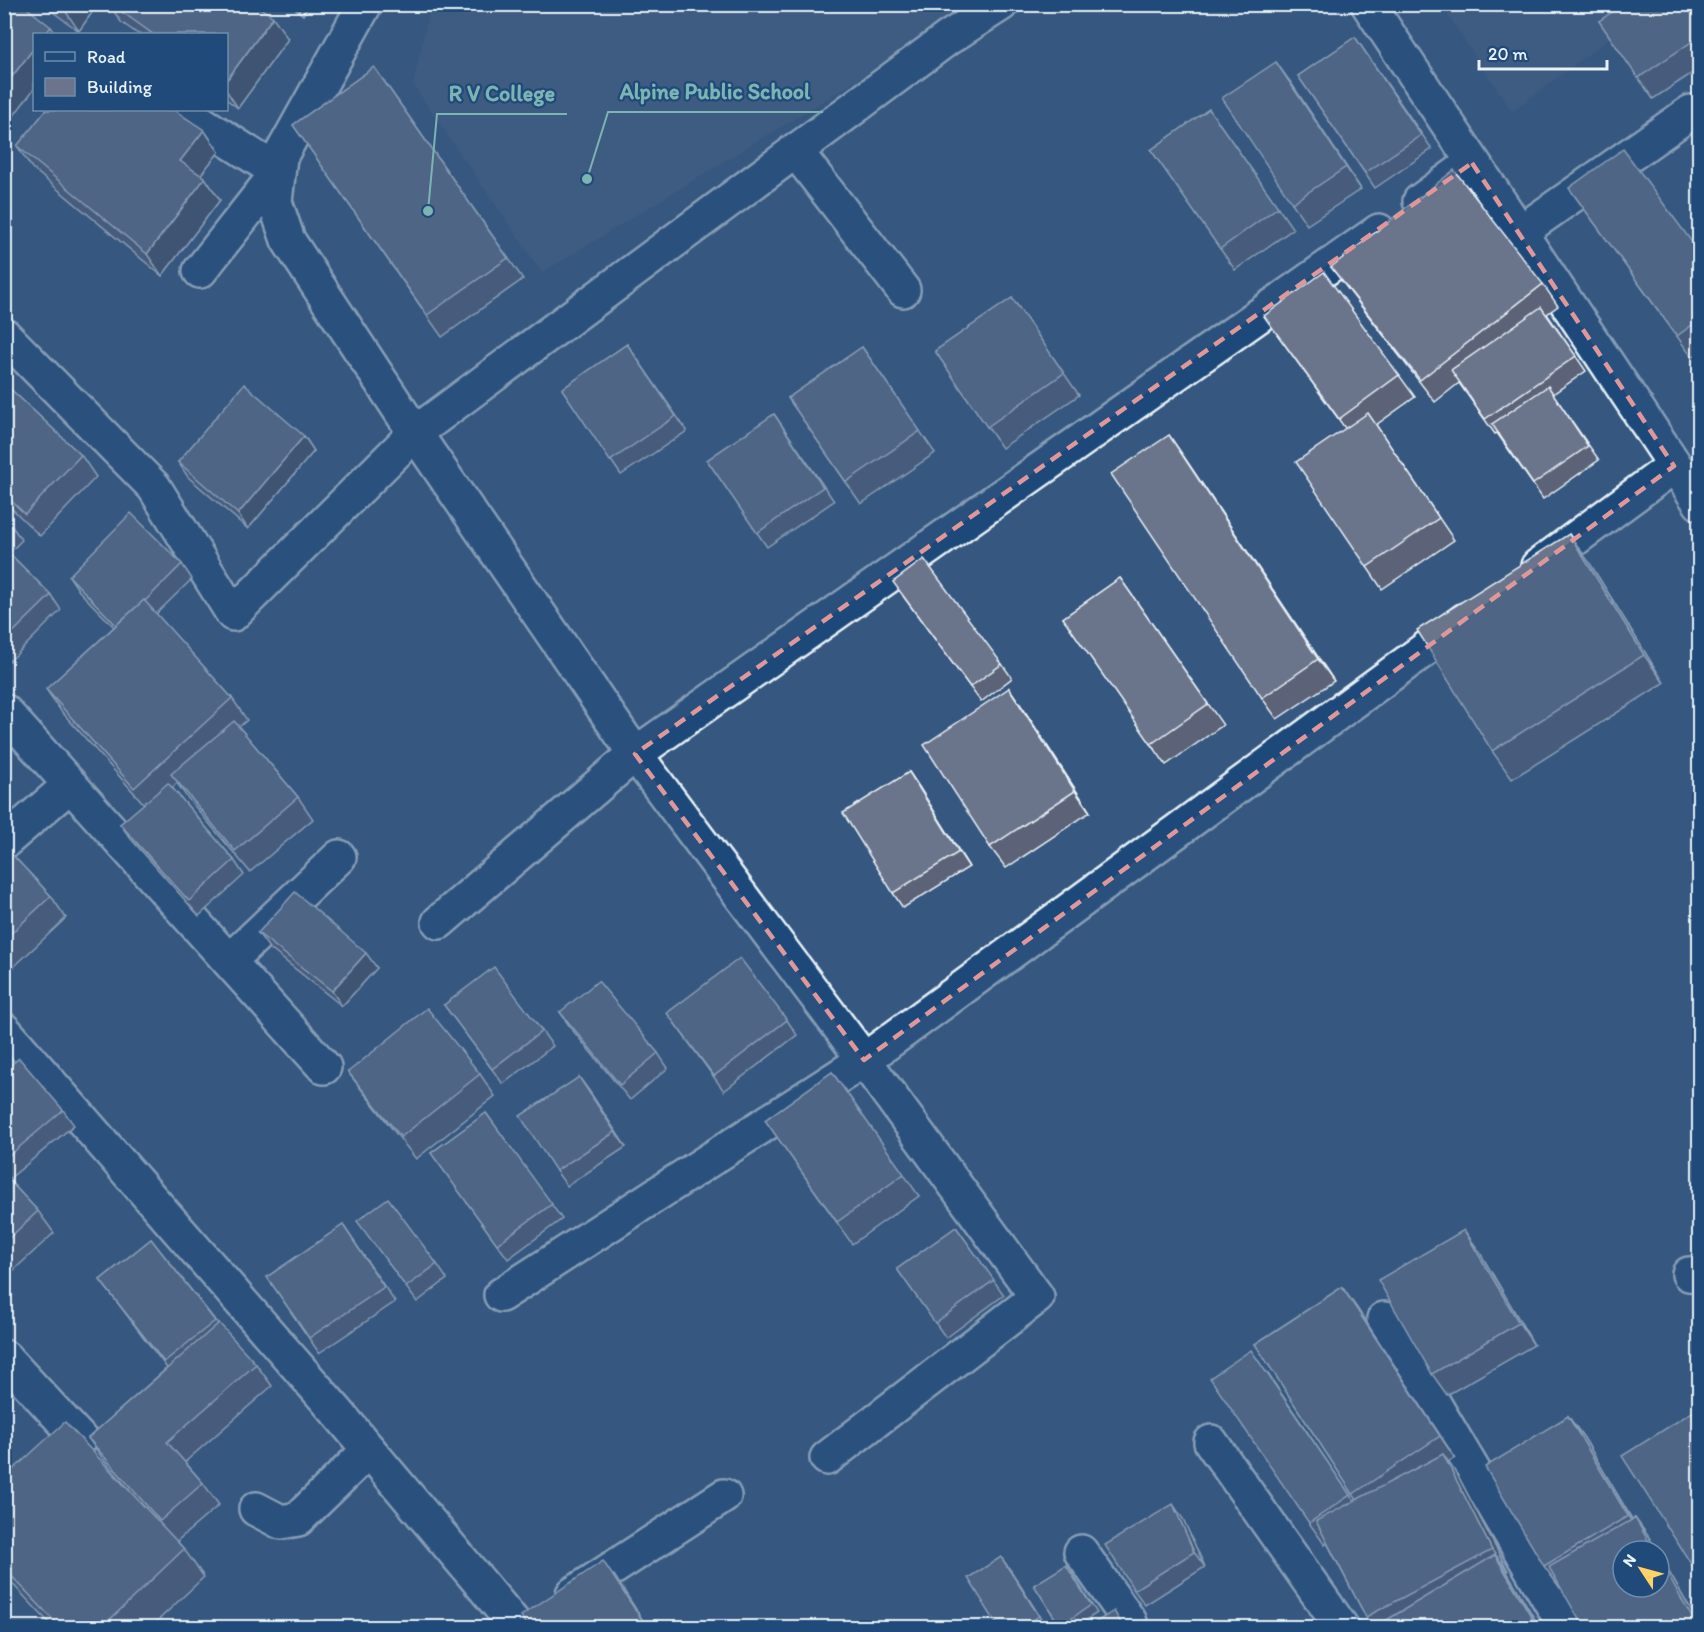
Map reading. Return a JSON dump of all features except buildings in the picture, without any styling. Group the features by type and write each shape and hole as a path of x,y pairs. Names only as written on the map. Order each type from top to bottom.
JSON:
{"street":[{"path":"365,4 280,158 274,202 288,240 415,433 635,754 864,1060 1037,1297 827,1458"},
{"path":"4,335 154,487 233,614 415,433 795,150 948,38 1001,4"},
{"path":"1368,4 1700,503"},
{"path":"183,111 278,172"},
{"path":"1519,233 1691,112"},
{"path":"795,150 903,290"},
{"path":"439,922 635,754 1333,265 1472,163"},
{"path":"200,271 278,172"},
{"path":"501,1295 864,1060 1674,466"},
{"path":"4,711 324,1067"},
{"path":"4,842 70,785"},
{"path":"229,961 339,857"},
{"path":"4,1030 369,1450 531,1620 724,1496"},
{"path":"1384,1318 1566,1628"},
{"path":"4,1357 80,1439 4,1516"},
{"path":"1211,1442 1342,1628"},
{"path":"255,1509 281,1522 298,1519 369,1450"},
{"path":"1081,1552 1128,1626"}],"highlighted area":[{"path":"1472,163 1674,466 864,1060 635,754"}],"shaded area":[{"path":"430,5 981,5 542,273 413,85"},
{"path":"1441,5 1654,5 1512,112"}],"place":[{"name":"Alpine Public School","path":"587,179"},
{"name":"R V College","path":"428,211"}]}
